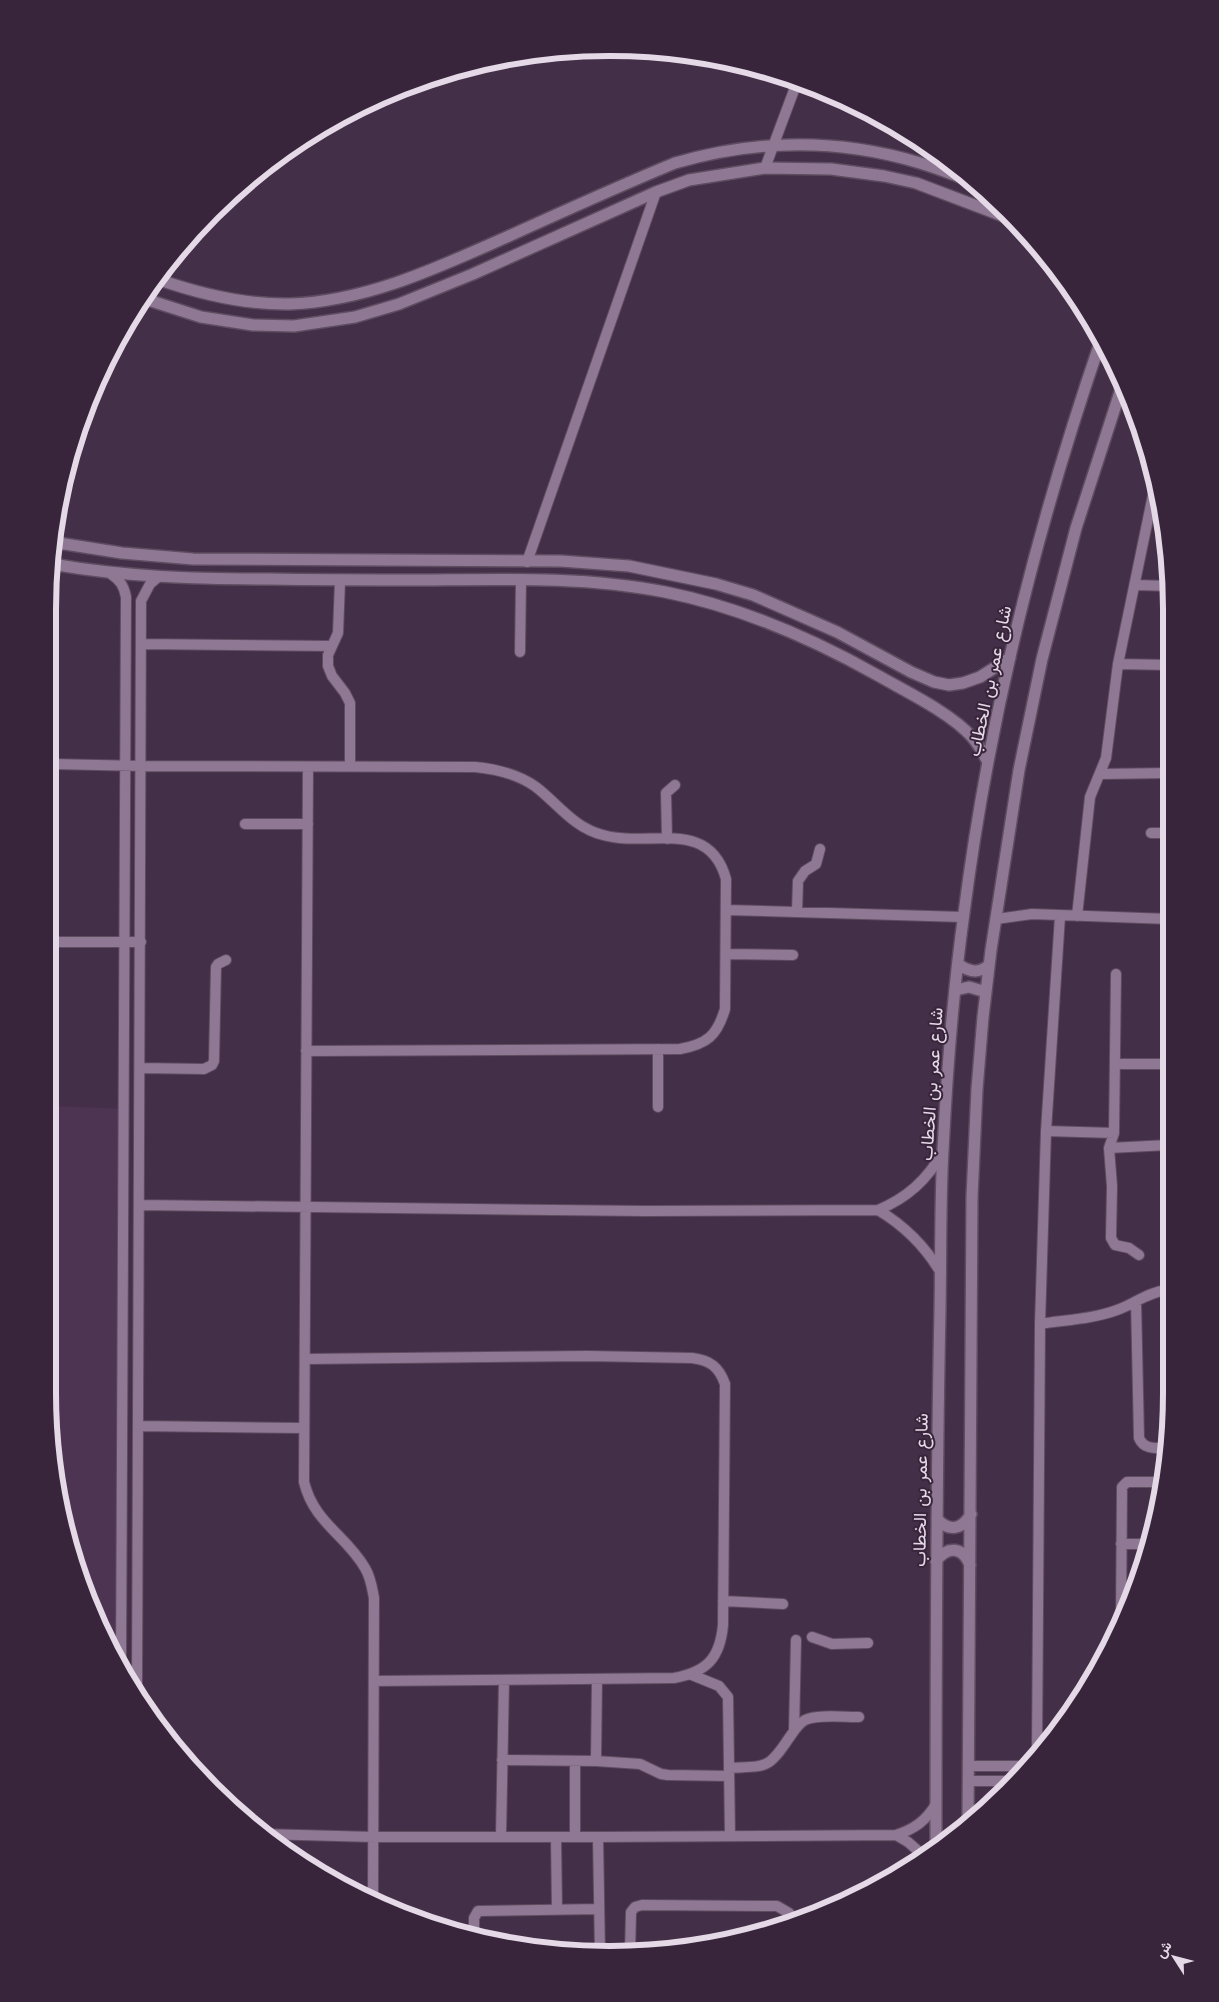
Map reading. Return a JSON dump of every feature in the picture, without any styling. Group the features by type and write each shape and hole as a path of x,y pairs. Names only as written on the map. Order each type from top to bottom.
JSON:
{"street":[{"path":"765,168 795,89"},
{"path":"164,282 190,291 256,302 289,304 318,302 353,296 392,285 466,255 675,163 710,153 774,144 829,146 863,150 920,163 949,173"},
{"path":"860,173 863,150"},
{"path":"150,301 201,317 253,325 294,326 355,317 399,304 464,278 656,192 689,180 765,168 831,169 916,183 996,213"},
{"path":"527,562 656,192"},
{"name":"شارع عمر بن الخطاب","path":"936,1839 936,1561 943,1152 963,917 988,762 1010,658 1060,468 1098,350"},
{"path":"968,1813 972,1198 977,1089 986,992 1019,770 1044,651 1076,528 1119,394"},
{"path":"1077,916 1090,797 1106,758 1118,664 1153,509"},
{"path":"60,543 158,557 286,560 595,562 668,573 753,595 837,632 910,672 934,682 949,685 963,683 980,677 1010,658"},
{"path":"286,560 287,580"},
{"path":"58,565 111,574 157,578 340,581 521,579 604,584 665,592 735,611 806,639 845,657 918,699 959,726 971,736 988,762"},
{"path":"665,592 668,573"},
{"path":"111,574 125,588 126,597 121,1652"},
{"path":"132,1672 138,1426 141,601 150,584 157,578"},
{"path":"520,652 521,579"},
{"path":"340,581 338,633 328,655 328,666 332,676 350,703 350,767"},
{"path":"1135,585 1162,586"},
{"path":"142,644 332,646"},
{"path":"1118,664 1163,665"},
{"path":"56,764 475,767 493,769 516,776 536,787 570,818 591,832 616,837 692,840 715,854 723,866 726,880 726,1009 720,1025 710,1038 696,1046 680,1049 306,1052"},
{"path":"308,767 304,1482 313,1508 358,1557 372,1583 374,1598 373,1893"},
{"path":"1101,774 1163,773"},
{"path":"667,839 666,793 675,785"},
{"path":"245,824 308,824"},
{"path":"1151,833 1163,833"},
{"path":"797,912 798,881 801,875 816,864 820,849"},
{"path":"726,910 963,917"},
{"path":"996,920 1032,914 1163,920"},
{"path":"1037,1742 1040,1324 1046,1131 1060,916"},
{"path":"56,942 141,942"},
{"path":"726,954 793,955"},
{"path":"140,1068 204,1069 212,1066 214,1061 216,967 226,960"},
{"path":"958,964 967,970 976,971 983,970 989,965"},
{"path":"1116,974 1114,1133 1109,1148 1112,1186 1112,1242 1115,1245 1129,1248 1138,1255"},
{"path":"956,990 969,986 986,992"},
{"path":"658,1049 658,1107"},
{"path":"1115,1064 1163,1064"},
{"path":"1046,1131 1114,1133"},
{"path":"1109,1148 1163,1145"},
{"path":"139,1205 637,1211 878,1210 916,1188 931,1171 943,1152"},
{"path":"878,1210 911,1234 929,1254 941,1273"},
{"path":"1040,1324 1107,1313 1163,1291"},
{"path":"1136,1301 1139,1438 1146,1447 1160,1448"},
{"path":"305,1359 588,1356 704,1359 714,1365 721,1373 725,1384 722,1640 716,1655 706,1666 692,1675 674,1678 374,1681"},
{"path":"138,1426 304,1428"},
{"path":"1121,1604 1122,1487 1127,1482 1155,1482"},
{"path":"937,1519 943,1525 951,1528 960,1526 967,1521 971,1513"},
{"path":"1121,1544 1141,1544"},
{"path":"936,1561 942,1553 950,1550 959,1551 967,1556 970,1565"},
{"path":"723,1601 783,1604"},
{"path":"812,1637 832,1644 868,1643"},
{"path":"794,1731 796,1640"},
{"path":"692,1675 719,1686 728,1697 730,1835"},
{"path":"596,1761 597,1679"},
{"path":"501,1836 504,1680"},
{"path":"502,1760 596,1761 640,1764 661,1774 668,1775 729,1772 769,1763 775,1759 799,1725 813,1717 859,1718"},
{"path":"575,1761 575,1837"},
{"path":"968,1766 1017,1766"},
{"path":"968,1781 1004,1781"},
{"path":"277,1834 374,1837 501,1836 598,1838 730,1835 896,1835 920,1824 936,1804"},
{"path":"896,1835 919,1852"},
{"path":"556,1837 557,1909"},
{"path":"598,1838 600,1946"},
{"path":"630,1945 631,1912 635,1907 642,1905 777,1906 790,1915"},
{"path":"474,1929 474,1918 478,1911 599,1909"}],"shaded area":[{"path":"56,1106 129,1109 126,1662 98,1604 86,1570 75,1536 61,1465 57,1429 56,1392"}]}
